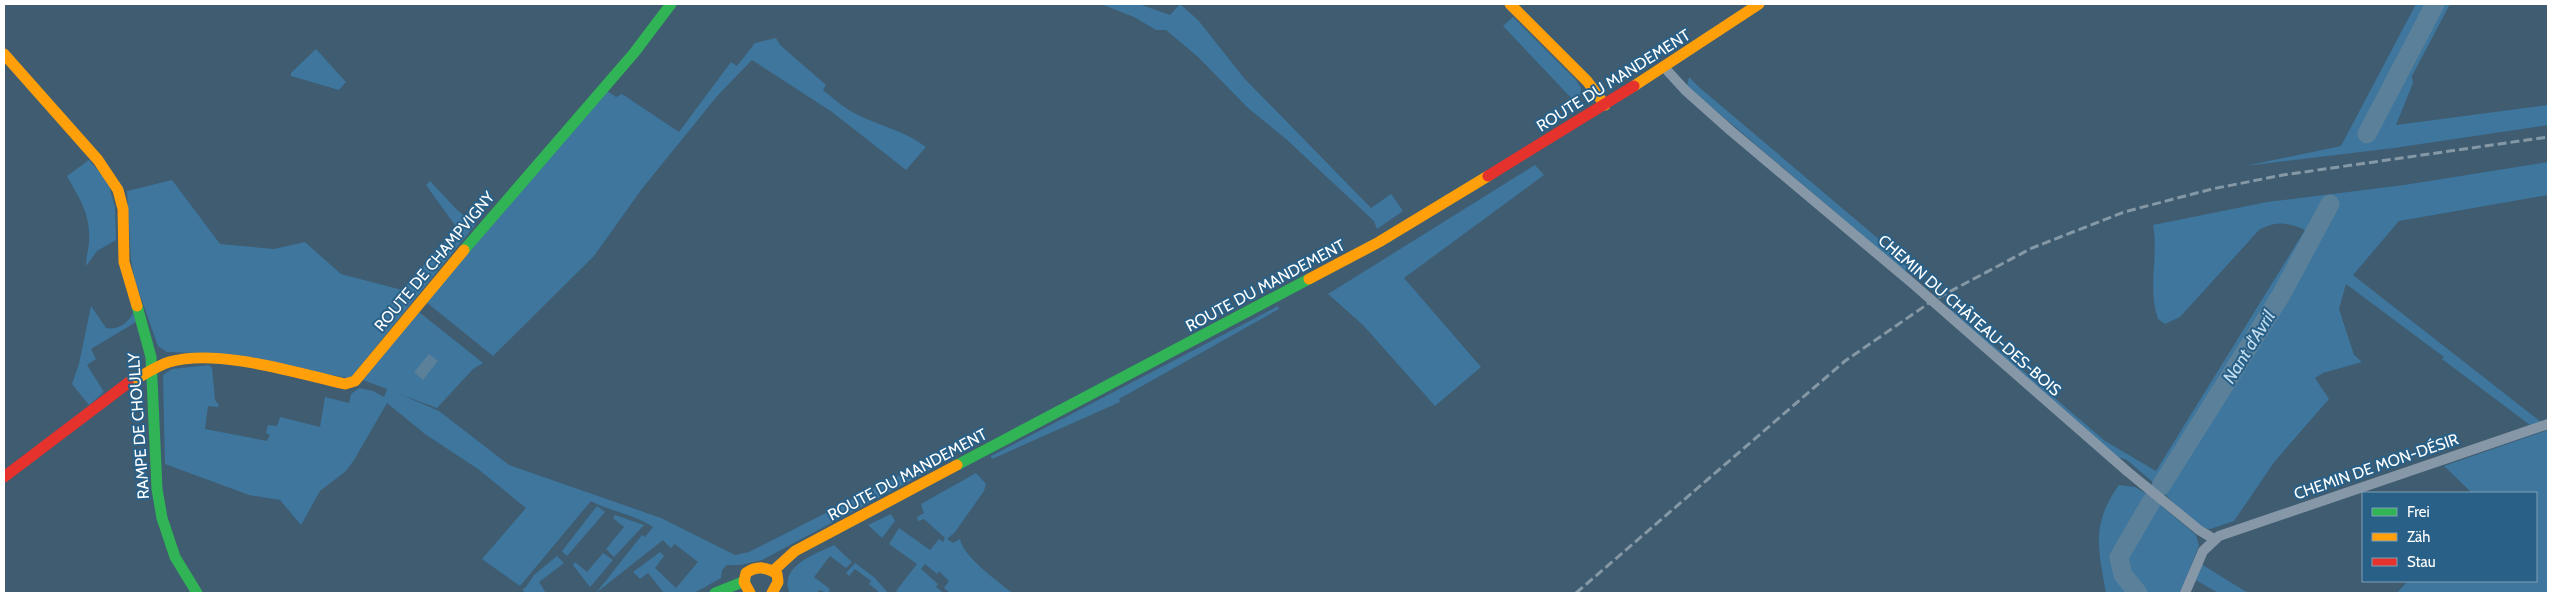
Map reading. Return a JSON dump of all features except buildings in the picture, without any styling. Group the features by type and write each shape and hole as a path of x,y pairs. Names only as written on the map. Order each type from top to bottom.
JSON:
{"street":[{"name":"ROUTE DE CHAMPVIGNY","path":"4,477 120,388 152,369 176,360 210,360 263,365 346,384 355,381 482,228 634,52 671,4"},
{"path":"1510,4 1587,81 1605,105"},
{"name":"ROUTE DU MANDEMENT","path":"773,571 796,551 1364,251 1605,105 1759,4"},
{"name":"RAMPE DE CHOULLY","path":"4,54 98,160 118,190 123,209 124,262 142,320 152,369 157,489 165,532 178,566 197,593"},
{"name":"CHEMIN DU CHÂTEAU-DES-BOIS","path":"1664,67 1685,90 1738,137 1905,277 2121,466 2199,530 2214,539"},
{"name":"CHEMIN DE MON-DÉSIR","path":"2214,539 2548,424"},
{"path":"2184,593 2203,551 2214,539"},
{"path":"750,593 745,581 748,572 756,567 765,566 773,571 777,583 772,593"},
{"path":"715,593 745,581"}],"shaded area":[{"path":"1101,4 1139,4 1170,15 1180,4 1198,20 1244,78 1371,208 1391,194 1403,211 1377,229 1374,221 1286,139 1248,108 1198,57 1166,30 1156,30 1134,17"},
{"path":"2416,4 2429,4 2360,133 2373,133 2441,4 2450,4 2412,76 2413,83 2396,125 2548,105 2548,125 2394,148 2245,166 2341,146"},
{"path":"1513,17 1576,80 1581,88 1579,101 1576,103 1503,26"},
{"path":"776,38 780,45 826,85 823,90 844,107 910,137 926,147 906,170 832,112 752,60 718,95 641,190 594,256 493,356 426,302 607,91 616,97 622,94 679,132 731,62 737,66 755,43"},
{"path":"316,49 346,82 339,90 291,76 291,73"},
{"path":"1689,77 1913,268 1904,271 1687,86"},
{"path":"89,160 108,182 115,207 116,240 97,251 86,266 89,243 88,224 84,208 67,176"},
{"path":"2548,162 2548,195 2399,221 2353,275 2541,422 2530,425 2442,359 2444,357 2346,284 2339,309 2354,355 2362,362 2323,373 2315,378 2329,399 2275,461 2234,521 2210,529 2192,520 2163,492 2177,476 2288,293 2337,203 2324,204 2275,293 2155,484 2127,460 2116,456 1949,310 1951,309 2105,441 2156,471 2305,230 2293,225 2277,224 2259,230 2180,317 2165,324 2158,319 2153,296 2155,248 2153,225 2267,202 2404,185"},
{"path":"1535,165 1544,175 1404,278 1481,367 1435,406 1363,325 1328,294"},
{"path":"172,180 220,244 274,249 305,242 341,274 402,290 457,228 426,185 430,181 457,210 476,224 352,376 347,378 222,354 167,352 158,346 135,281 131,260 127,191"},
{"path":"91,306 106,328 115,328 122,325 133,313 136,322 91,349 96,359 87,365 104,392 89,405 72,384 79,364"},
{"path":"1278,306 1279,309 1119,399 1120,402 992,459 991,456"},
{"path":"419,312 483,363 473,369 437,408 397,393 439,411 509,465 661,518 735,555 749,552 936,457 940,465 762,560 741,565 727,565 722,570 721,578 694,593 664,593 648,573 640,579 633,572 660,552 664,556 655,568 676,588 698,562 675,544 671,548 663,540 596,593 642,535 645,537 653,527 638,519 591,501 520,586 482,559 526,508 478,469 425,434 387,403 354,460 346,471 320,491 301,525 280,500 249,495 165,464 163,375 172,369 209,365 212,368 215,400 219,405 218,407 208,406 205,429 267,441 270,435 266,433 268,425 277,426 280,417 320,427 325,397 349,403 351,394 359,388 373,391 384,397 387,389 363,380"},
{"path":"429,354 438,361 423,380 414,372"},
{"path":"2548,430 2548,593 2397,593 2407,582 2537,582 2537,492 2471,492 2444,466"},
{"path":"976,473 986,484 984,491 955,532 947,539 953,543 960,539 967,553 974,561 1012,593 950,593 944,588 949,581 939,571 937,574 925,564 921,569 938,584 936,587 944,593 899,593 896,591 917,564 889,544 899,528 930,550 939,539 943,542 945,538 924,519 918,521 917,517 924,513 921,504"},
{"path":"2119,485 2135,487 2147,494 2196,535 2199,546 2180,593 2106,593 2099,549 2100,524 2110,499"},
{"path":"597,506 605,512 567,556 562,551"},
{"path":"891,514 895,521 882,538 868,525"},
{"path":"615,515 644,525 614,557 606,549 624,527 613,518"},
{"path":"834,545 852,562 846,568 830,556 814,577 830,589 828,593 819,590 817,593 790,593 789,575 794,568 809,557"},
{"path":"603,553 613,560 590,587 573,565 575,562 587,572"},
{"path":"557,556 564,563 539,582 546,593 526,593 522,590 534,575"},
{"path":"855,563 875,578 888,593 877,593 878,591 869,584 871,581 855,569 849,576 846,573"},
{"path":"2201,564 2248,593 2218,593 2194,579"}],"waterway":[{"name":"Nant d'Avril","path":"2367,134 2435,4"},
{"name":"Nant d'Avril","path":"2161,486 2281,295 2330,204"},
{"name":"Nant d'Avril","path":"2138,593 2123,575 2119,557 2151,502"}],"railway":[{"path":"1576,593 1845,361 1932,301 2032,248 2124,212 2212,189 2283,175 2548,137"}],"traffic: fast":[{"path":"464,250 634,53 671,4"},
{"path":"957,465 1309,279"},
{"path":"137,306 151,357 157,489 162,518 175,557 197,593"},
{"path":"715,593 745,581"}],"traffic: slow":[{"path":"1510,4 1587,81 1605,105"},
{"path":"1634,86 1759,4"},
{"path":"4,54 98,160 118,190 123,209 124,262 137,306"},
{"path":"1309,279 1379,242 1488,176"},
{"path":"128,383 159,366 189,358 233,360 345,384 355,381 464,250"},
{"path":"773,571 795,551 957,465"},
{"path":"750,593 744,582 746,573 761,568 769,569 777,574 778,582 772,593"}],"traffic: jam":[{"path":"1488,176 1634,86"},
{"path":"4,477 128,383"}]}
